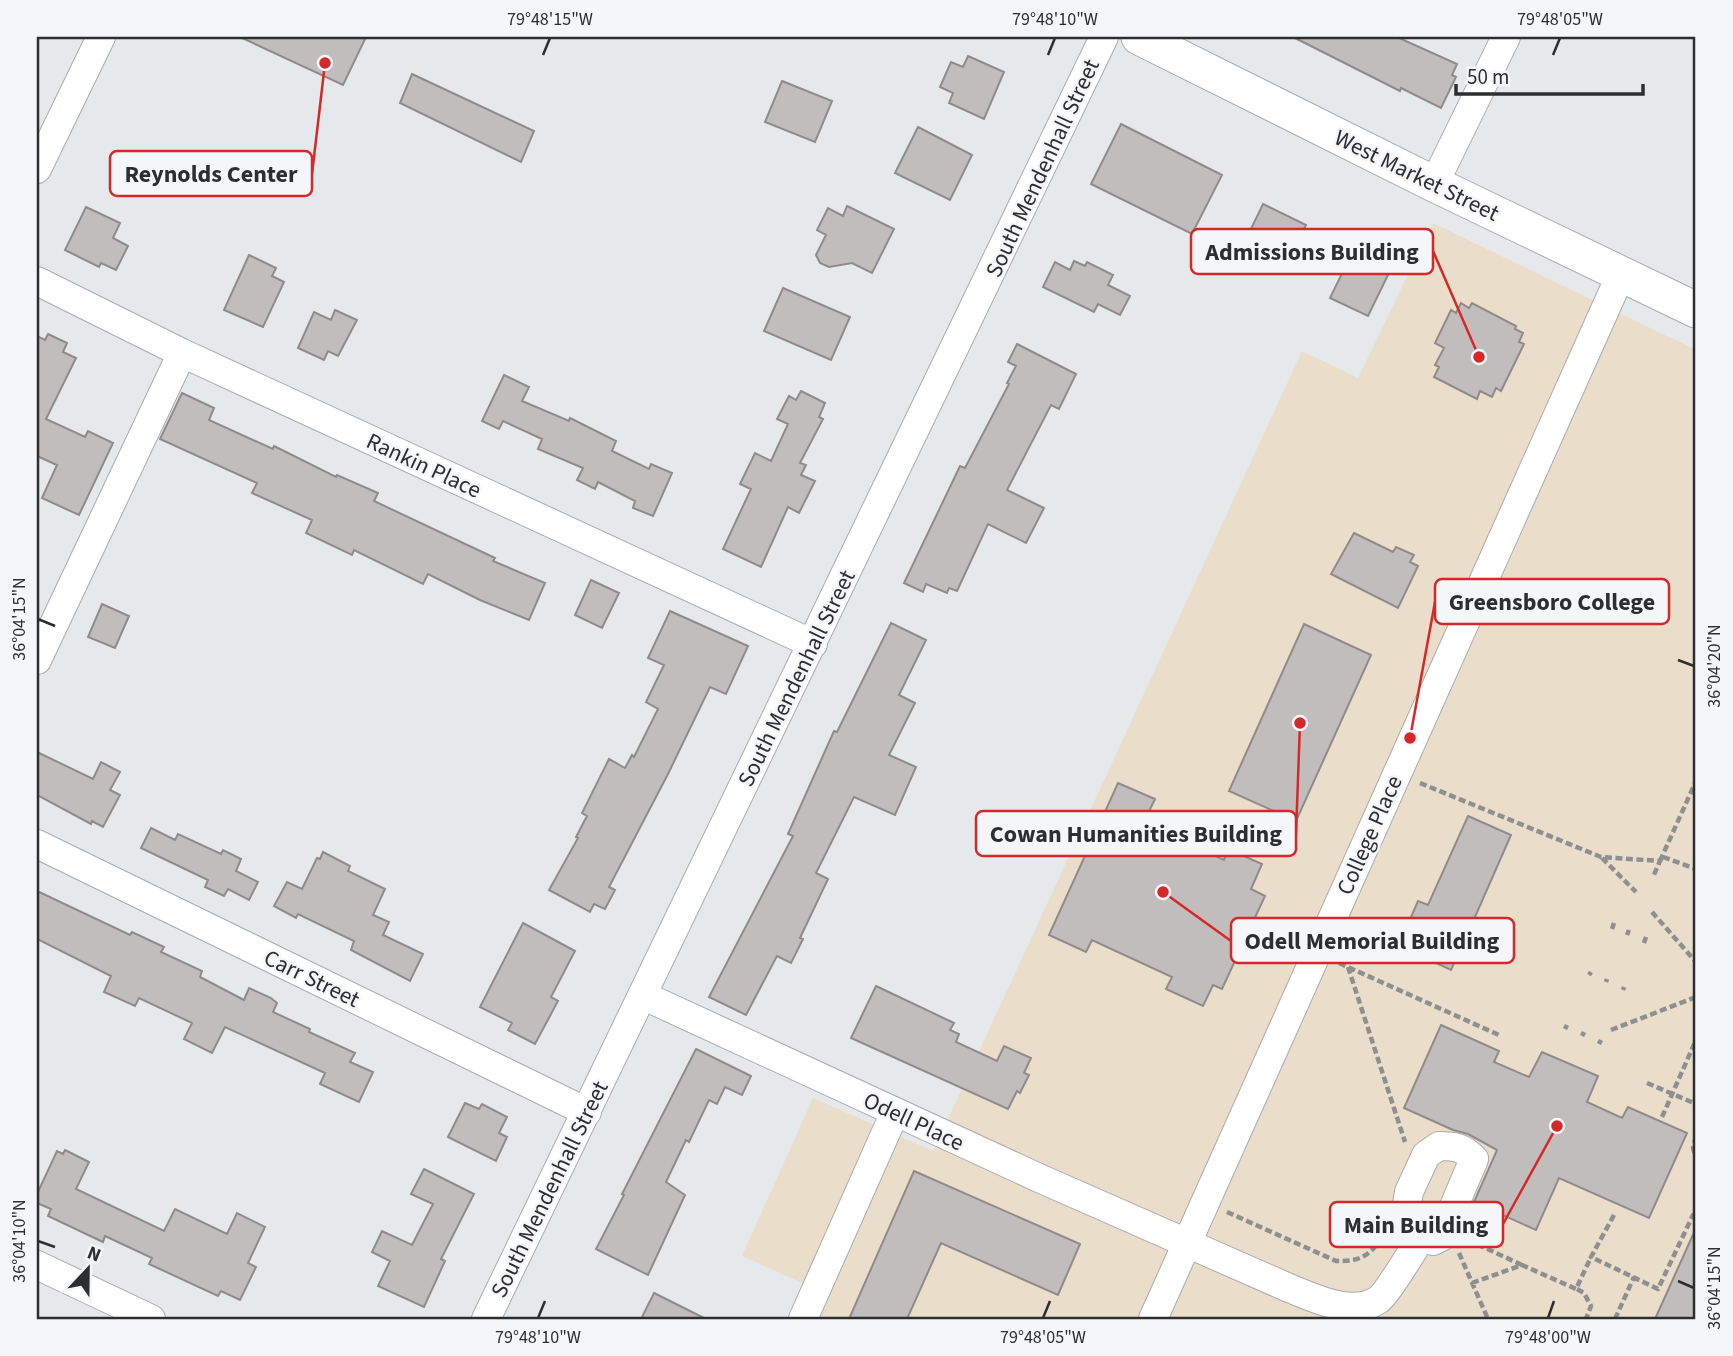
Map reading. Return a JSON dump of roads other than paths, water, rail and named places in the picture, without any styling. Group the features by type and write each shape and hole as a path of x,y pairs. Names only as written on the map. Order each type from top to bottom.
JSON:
{"main road":[{"name":"West Market Street","path":"1139,37 1434,184 1696,310"}],"street":[{"path":"37,169 101,37"},
{"name":"South Mendenhall Street","path":"486,1319 1104,37"},
{"path":"1434,184 1506,37"},
{"name":"College Place","path":"1153,1319 1620,274"},
{"name":"Rankin Place","path":"37,281 182,353 813,644"},
{"path":"37,660 182,353"},
{"name":"Carr Street","path":"37,844 587,1112"},
{"name":"Odell Place","path":"642,995 895,1112 1326,1303 1356,1307 1379,1300 1421,1238"},
{"path":"803,1319 895,1112"},
{"path":"37,1265 151,1319"}],"place":[{"name":"Reynolds Center","path":"325,63"},
{"name":"Admissions Building","path":"1479,357"},
{"name":"Cowan Humanities Building","path":"1300,723"},
{"name":"Greensboro College","path":"1410,738"},
{"name":"Odell Memorial Building","path":"1163,892"},
{"name":"Main Building","path":"1557,1126"}]}
